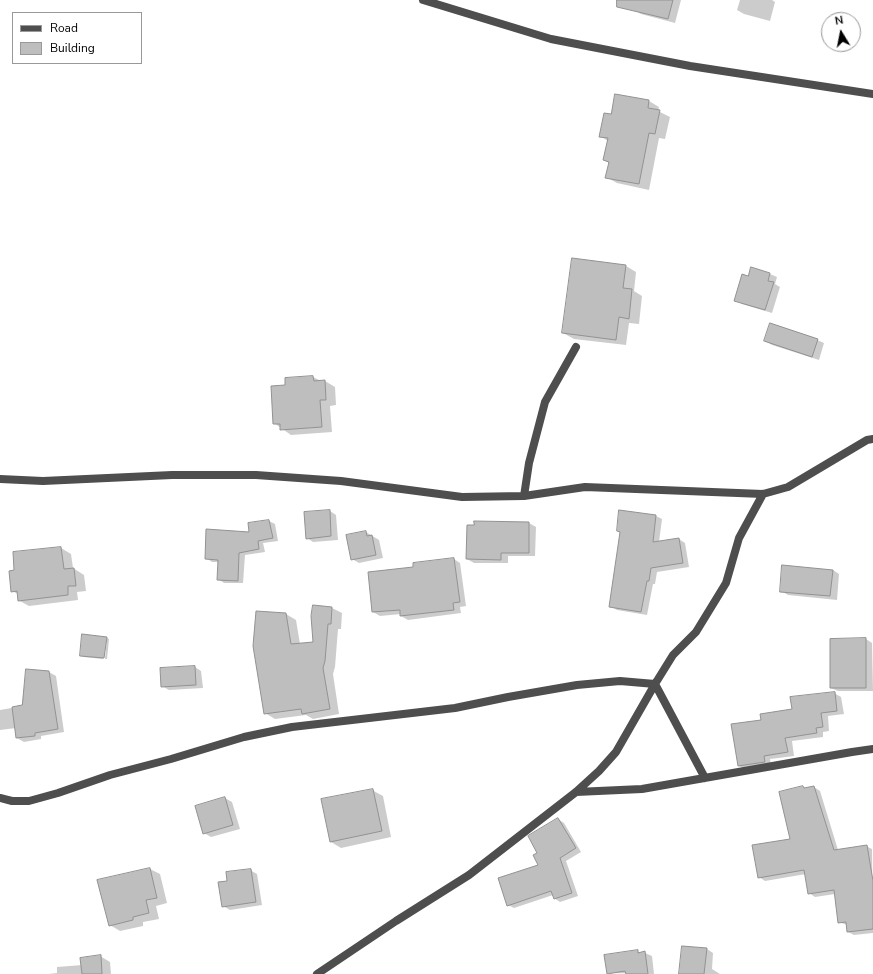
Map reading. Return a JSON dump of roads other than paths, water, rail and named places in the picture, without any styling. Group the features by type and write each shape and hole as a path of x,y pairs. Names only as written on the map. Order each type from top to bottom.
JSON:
{"street":[{"path":"423,0 551,39 690,66 873,94"},
{"path":"524,496 529,462 545,402 576,347"},
{"path":"0,479 42,481 172,476 256,475 341,481 462,498 524,496 585,487 762,494 788,487 866,440 873,439"},
{"path":"317,974 396,921 469,875 576,792 599,771 616,752 673,655 696,632 726,583 739,538 762,494"},
{"path":"0,798 12,801 28,802 110,775 171,759 244,737 292,727 455,708 508,696 577,685 620,681 655,684"},
{"path":"655,684 705,778"},
{"path":"576,792 642,789 873,749"}]}
